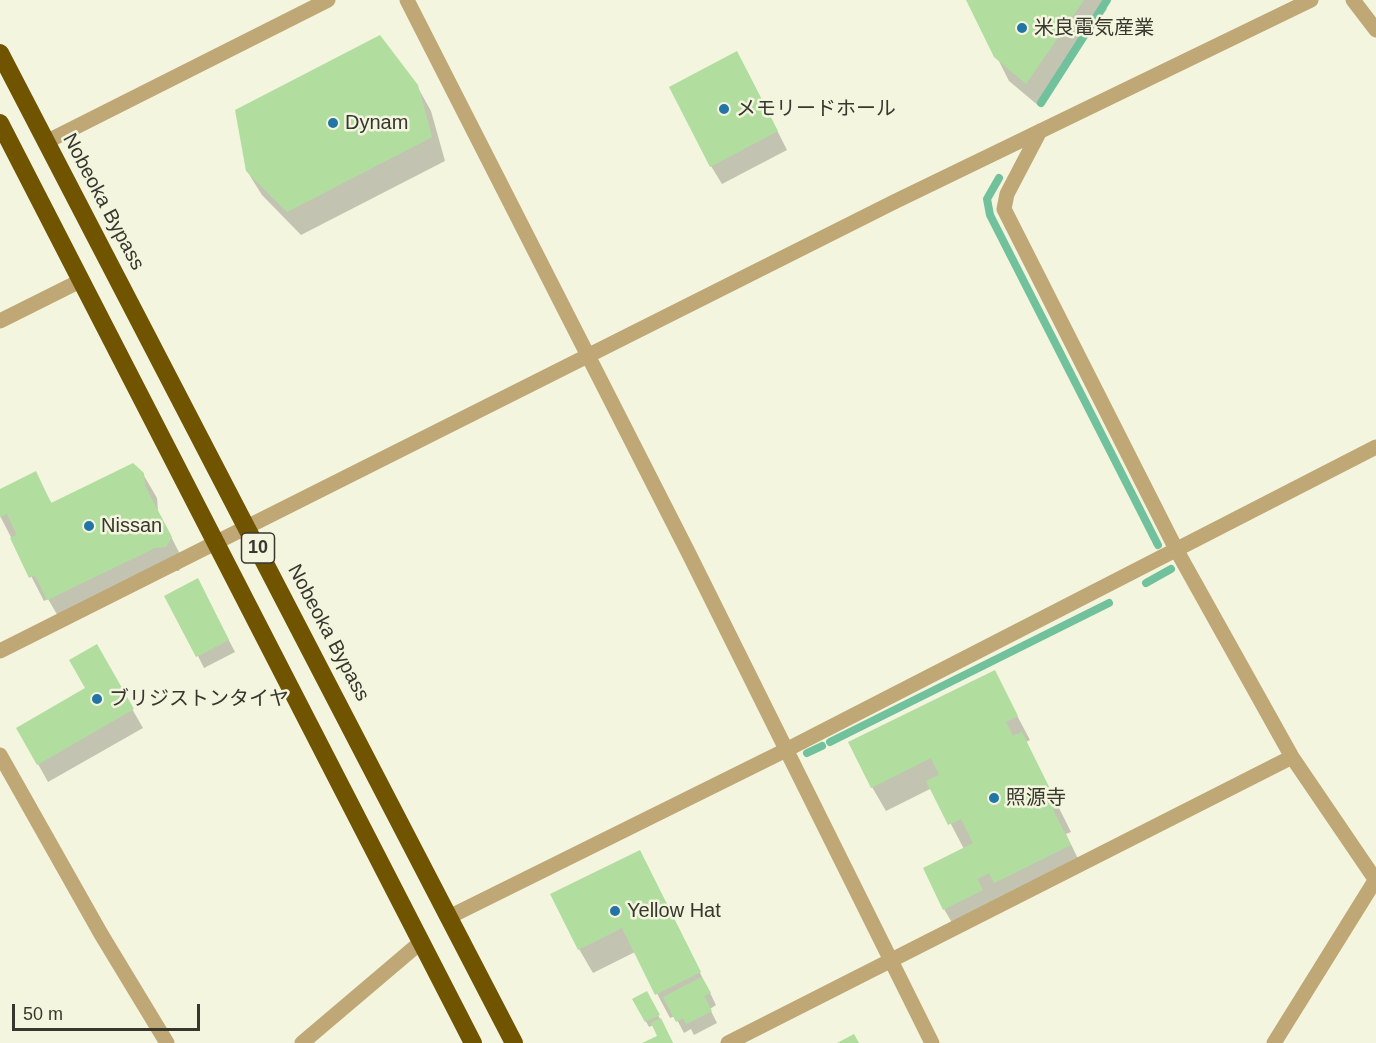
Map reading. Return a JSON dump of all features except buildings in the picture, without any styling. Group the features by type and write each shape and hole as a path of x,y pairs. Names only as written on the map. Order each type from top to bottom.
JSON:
{"highway":[{"name":"Nobeoka Bypass","path":"0,53 514,1043"},
{"name":"10","path":"0,123 473,1043"}],"street":[{"path":"46,142 328,0"},
{"path":"407,0 587,358 689,554 932,1043"},
{"path":"0,651 1040,131 1311,0"},
{"path":"1353,0 1376,30"},
{"path":"1040,131 1007,194 1004,209 1177,551 1292,757 1376,879 1274,1043"},
{"path":"0,321 80,281"},
{"path":"449,917 786,750 1376,447"},
{"path":"0,755 101,934 167,1043"},
{"path":"728,1043 1292,757"},
{"path":"302,1043 421,942"}],"waterway":[{"path":"1041,103 1107,0"},
{"path":"999,178 987,199 990,215 1158,545"},
{"path":"1146,583 1171,569"},
{"path":"830,742 1109,603"},
{"path":"807,753 822,746"}],"place":[{"name":"米良電気産業","path":"1022,28"},
{"name":"メモリードホール","path":"724,109"},
{"name":"Dynam","path":"333,123"},
{"name":"Nissan","path":"89,526"},
{"name":"ブリジストンタイヤ","path":"97,699"},
{"name":"照源寺","path":"994,798"},
{"name":"Yellow Hat","path":"615,911"}]}
